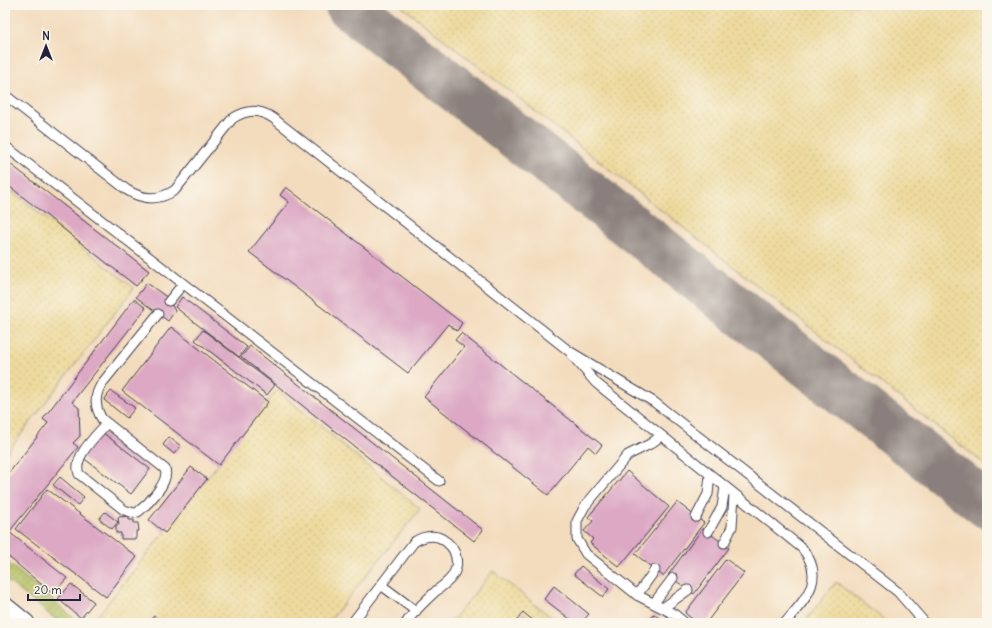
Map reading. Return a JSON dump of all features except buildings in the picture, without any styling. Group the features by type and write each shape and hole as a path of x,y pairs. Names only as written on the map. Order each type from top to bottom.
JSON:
{"street":[{"path":"5,606 26,623"}],"lane":[{"path":"5,95 127,190 144,198 153,199 161,198 175,190 232,118 242,112 253,110 263,112 279,122 569,351 654,402 898,592 925,623"},
{"path":"5,146 439,481"},
{"path":"169,301 183,284"},
{"path":"107,423 79,458 77,468 79,474 124,510 134,513 138,512 165,482 167,473 162,466 102,419 96,407 96,394 99,388 158,314"},
{"path":"569,351 592,380 802,548 812,563 812,587 785,623"},
{"path":"661,436 650,444 633,452 623,460 585,506 577,521 578,539 586,554 637,594 685,623"},
{"path":"696,517 708,494 710,475"},
{"path":"708,532 722,507 725,487"},
{"path":"724,544 732,527 734,494"},
{"path":"352,623 414,542 422,537 431,536 439,538 447,542 453,549 456,557 454,574 449,581 416,611 406,623"},
{"path":"637,594 655,570"},
{"path":"654,603 673,578"},
{"path":"381,585 416,611"},
{"path":"662,608 688,590"}],"green space":[{"path":"5,560 80,623 60,623 5,579"}],"sand":[{"path":"400,5 987,5 987,466"},
{"path":"5,186 134,288 5,455"},
{"path":"277,390 420,509 328,623 92,623"},
{"path":"493,571 558,623 450,623"},
{"path":"836,582 888,623 804,623"}],"taxiway":[{"path":"348,5 987,505"}]}
